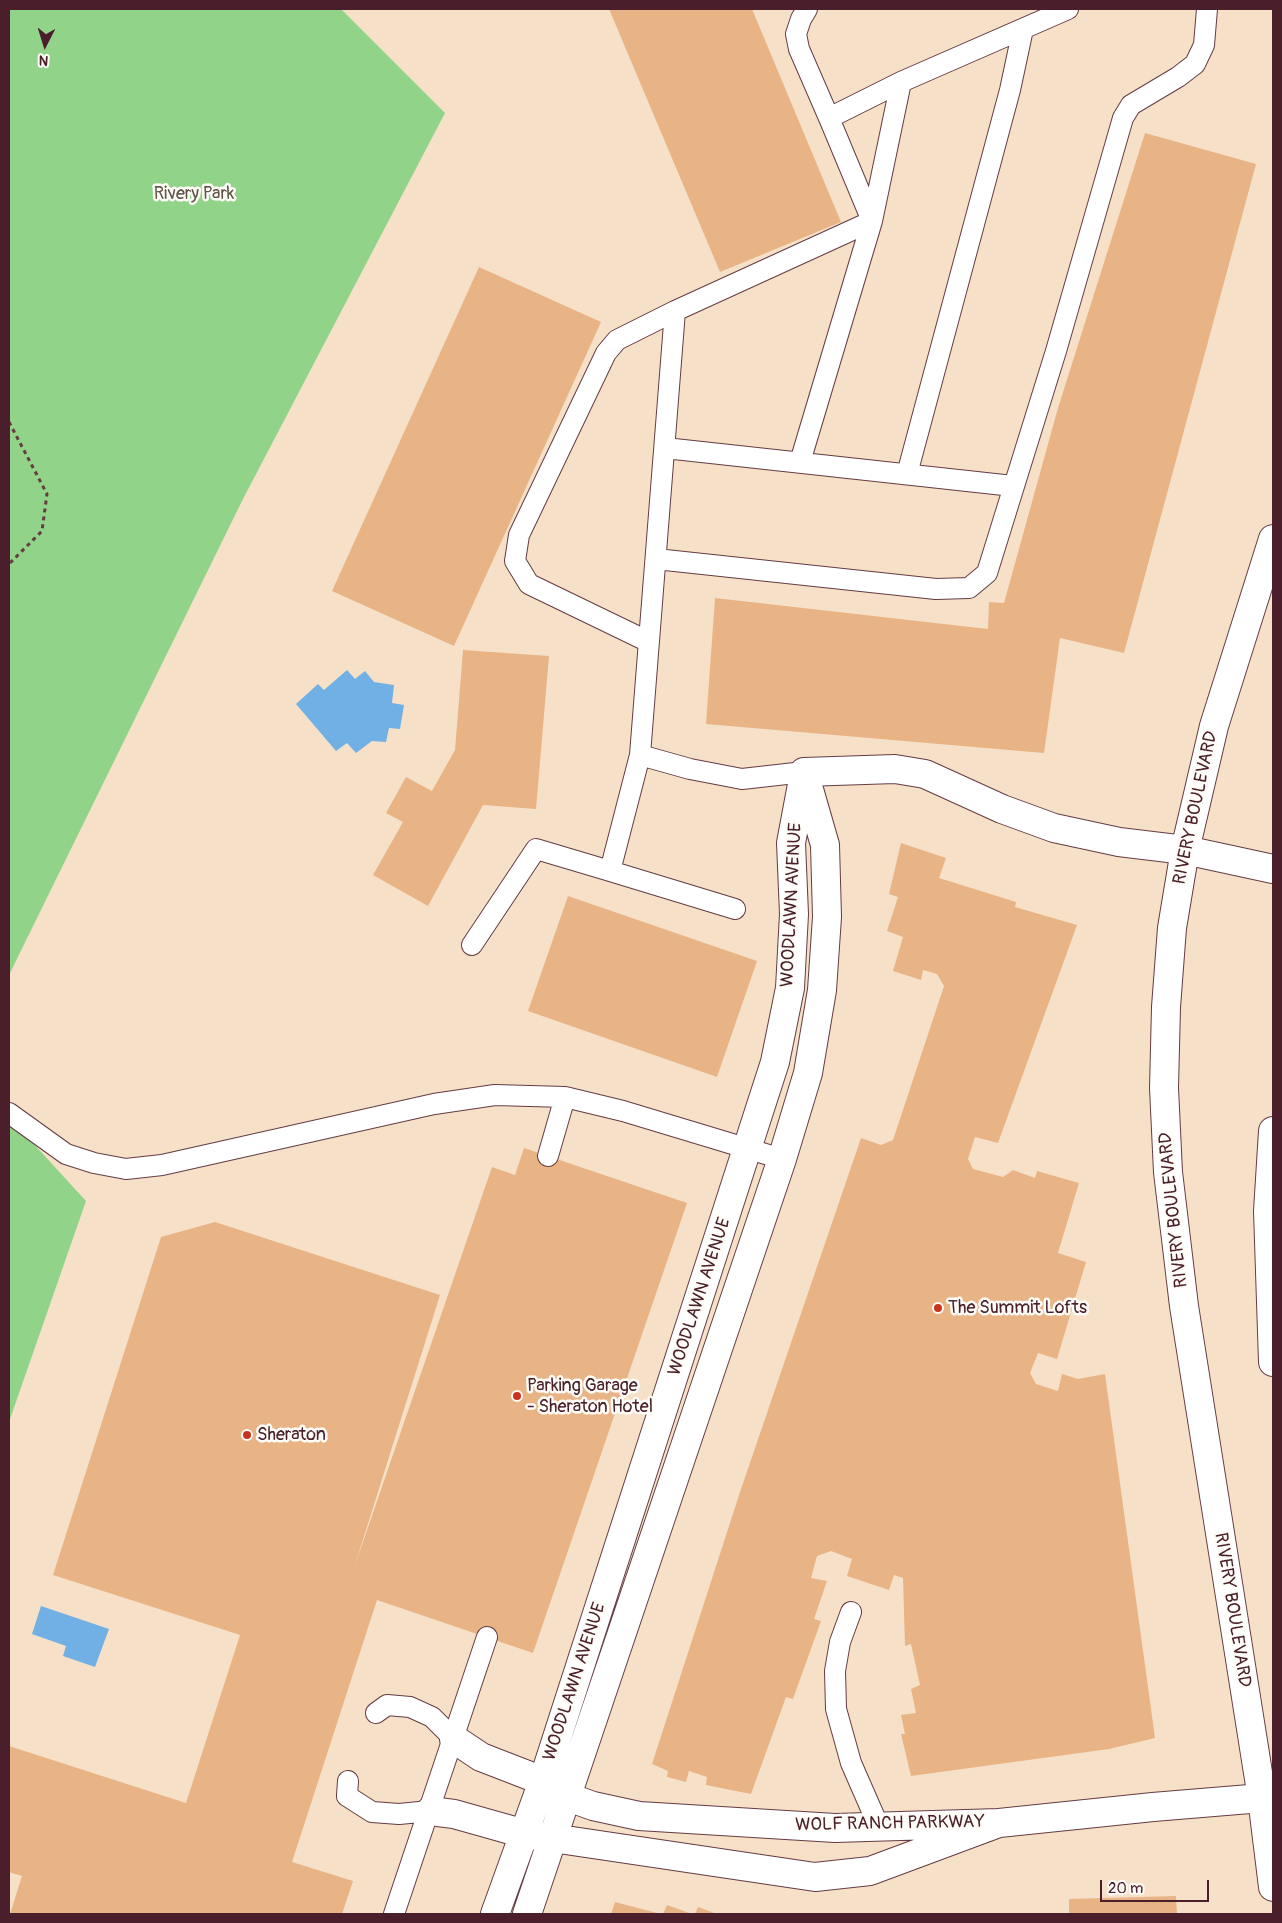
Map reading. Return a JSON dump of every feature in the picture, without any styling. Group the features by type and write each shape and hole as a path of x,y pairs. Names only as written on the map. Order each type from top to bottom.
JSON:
{"street":[{"name":"RIVERY BOULEVARD","path":"1273,539 1214,726 1185,850 1172,928 1166,1007 1164,1088 1168,1172 1184,1306 1267,1798 1273,1887"},
{"path":"804,772 895,769 925,774 1002,809 1054,828 1119,842 1185,850 1273,869"},
{"name":"WOODLAWN AVENUE","path":"495,1914 543,1781 775,1062 790,988 794,914 791,843 804,772"},
{"name":"WOODLAWN AVENUE","path":"527,1914 782,1159 808,1073 822,990 827,918 825,845 804,772"},
{"path":"1273,1131 1268,1211 1273,1362"},
{"name":"WOLF RANCH PARKWAY","path":"454,1739 481,1757 543,1781 568,1796 593,1806 639,1816 835,1828 999,1823"},
{"path":"999,1823 1267,1798"},
{"name":"WOLF RANCH PARKWAY","path":"430,1811 454,1814 524,1834 815,1877 870,1872 999,1823"}],"lane":[{"path":"807,9 796,34 799,48 872,221"},
{"path":"829,118 901,82 1068,9"},
{"path":"656,559 936,589 969,588 987,574 1056,351 1123,118 1131,105 1178,77 1195,64 1204,45 1207,9"},
{"path":"907,474 1007,100 1023,29"},
{"path":"800,462 872,221 901,82"},
{"path":"649,642 530,584 515,561 519,535 606,353 617,340 675,311 872,221"},
{"path":"610,871 640,755 675,311"},
{"path":"665,448 1013,486"},
{"path":"640,755 690,769 742,779 804,772"},
{"path":"472,945 536,849 735,909"},
{"path":"9,1113 66,1154 94,1163 126,1169 162,1165 434,1104 495,1095 565,1097 623,1111 782,1159"},
{"path":"548,1156 565,1097"},
{"path":"851,1612 840,1642 835,1671 836,1709 851,1763 879,1827"},
{"path":"394,1914 487,1637"},
{"path":"376,1713 387,1705 410,1707 432,1717 454,1739"},
{"path":"348,1781 347,1796 372,1812 399,1814 430,1811"}],"path":[{"path":"9,422 47,494 42,531 9,564"}],"green space":[{"name":"Rivery Park","path":"9,9 341,9 445,113 243,499 9,975"},
{"path":"9,1117 86,1201 9,1422"}],"water":[{"path":"347,670 355,679 365,671 374,682 394,685 392,703 404,705 400,729 389,728 386,742 372,741 356,753 347,743 336,751 296,704 318,684 324,690"},
{"path":"41,1606 109,1629 95,1667 63,1656 66,1646 32,1634"}],"building":[{"path":"609,9 752,9 841,222 720,272"},
{"path":"1145,133 1256,164 1124,653 1060,638 1044,753 706,724 715,598 988,629 989,602 1004,603 1058,408"},
{"path":"479,267 601,322 454,646 332,591"},
{"path":"463,650 549,656 536,809 483,805 428,906 373,875 403,822 386,813 406,777 432,791 455,750"},
{"name":"The Summit Lofts","path":"901,843 946,858 939,878 1016,902 1015,907 1077,925 998,1143 975,1137 968,1159 973,1169 1003,1177 1013,1170 1035,1178 1037,1171 1079,1183 1058,1253 1086,1262 1057,1359 1038,1353 1030,1373 1036,1384 1058,1391 1062,1374 1078,1379 1105,1374 1155,1738 1109,1749 911,1776 901,1734 905,1734 901,1715 916,1713 911,1689 920,1685 911,1644 905,1646 903,1578 894,1575 889,1590 847,1576 852,1559 831,1551 817,1556 811,1578 827,1581 814,1619 821,1621 793,1699 786,1697 751,1794 706,1785 707,1777 689,1771 686,1782 667,1777 668,1771 652,1764 740,1492 861,1138 881,1145 893,1140 944,986 937,974 923,970 921,980 893,971 903,937 887,931 898,897 889,894"},
{"path":"568,896 757,961 717,1077 528,1011"},
{"name":"Sheraton","path":"524,1148 687,1203 533,1653 377,1600 292,1862 353,1881 342,1914 10,1914 22,1876 9,1872 9,1746 186,1803 240,1635 53,1575 161,1237 215,1222 440,1295 355,1565 492,1167 515,1175"},
{"path":"1176,1896 1177,1914 1069,1914 1069,1899"},
{"path":"615,1902 661,1914 611,1914"},
{"path":"667,1905 692,1914 663,1914"},
{"path":"698,1907 717,1914 695,1914"}],"place":[{"name":"The Summit Lofts","path":"938,1308"},
{"name":"Parking Garage - Sheraton Hotel","path":"517,1396"},
{"name":"Sheraton","path":"247,1435"}]}
